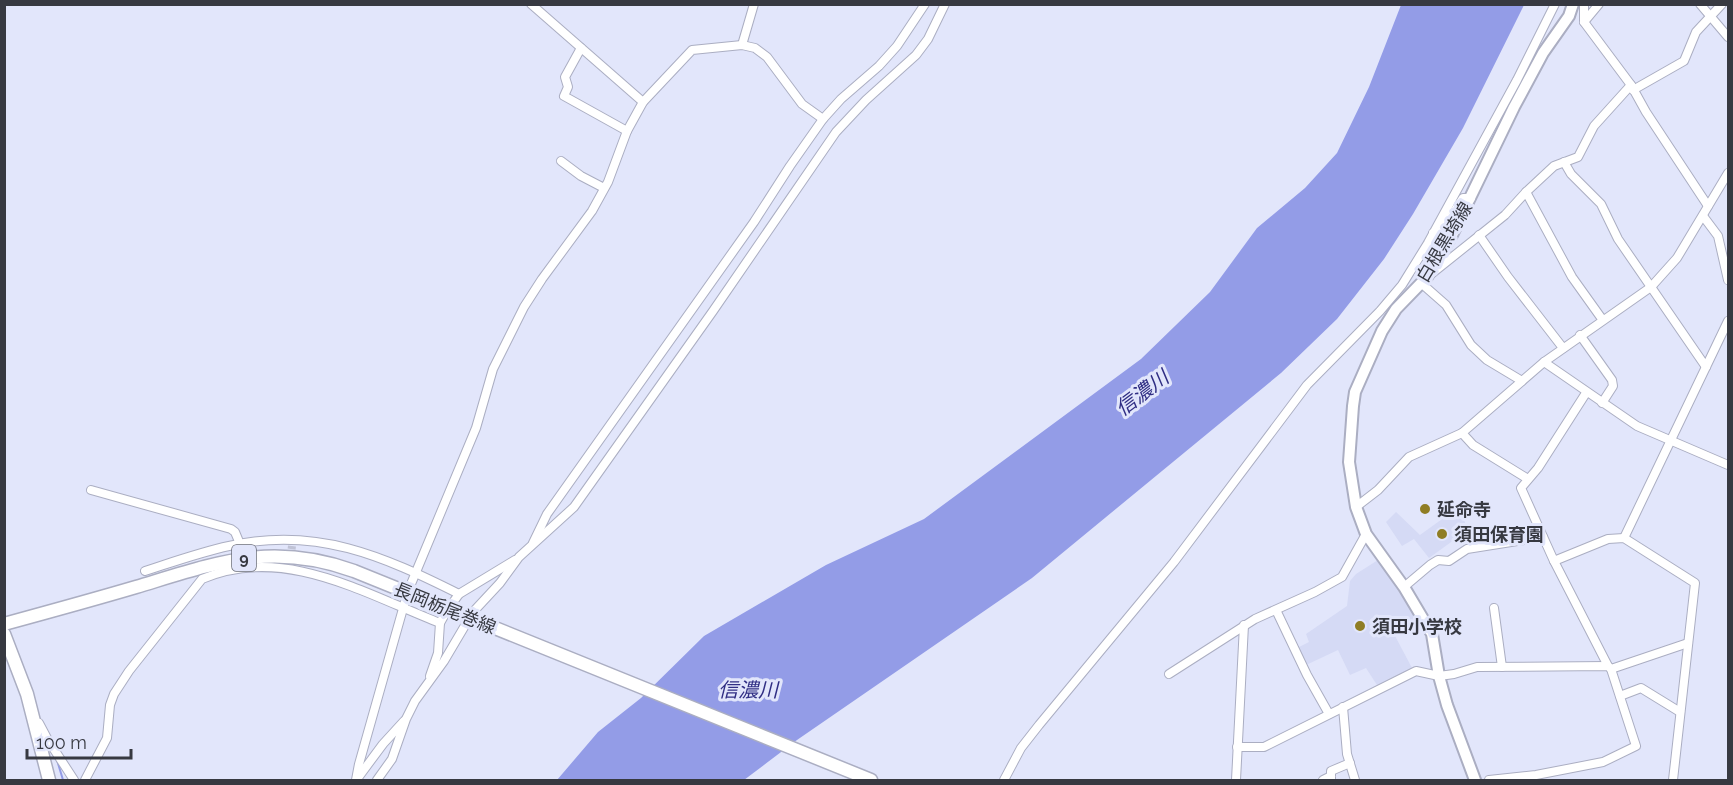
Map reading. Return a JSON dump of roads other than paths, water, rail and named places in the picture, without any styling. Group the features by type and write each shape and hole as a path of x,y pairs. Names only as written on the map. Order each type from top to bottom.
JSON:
{"main road":[{"name":"白根黒埼線","path":"1475,780 1438,676 1432,634 1404,587 1366,534 1356,507 1348,453 1354,398 1382,331 1396,309 1424,280 1452,235 1514,107 1550,42 1569,16 1573,4"},
{"name":"長岡栃尾巻線","path":"4,624 201,573 229,560 256,556 304,557 354,571 871,780"},
{"path":"4,634 27,694 49,780"}],"street":[{"path":"531,4 643,102"},
{"path":"742,45 754,4"},
{"path":"531,548 547,514 754,222 823,119 897,46 924,4"},
{"path":"145,570 240,544 266,540 341,545 417,573 456,597 519,557 574,507 836,132 866,100 916,55 928,39 945,4"},
{"path":"1004,780 1021,748 1174,562 1289,407 1319,371 1395,293 1433,233 1517,80 1555,4"},
{"path":"1584,4 1584,22 1632,88 1708,206"},
{"path":"1584,22 1599,4"},
{"path":"1700,4 1728,37"},
{"path":"1522,381 1487,360 1471,345 1446,306 1424,280 1505,214 1554,166 1578,157 1594,126 1632,88 1684,61 1696,32 1722,4"},
{"path":"411,584 476,428 493,369 504,345 536,288 592,211 627,131 643,102 692,50 742,45 755,48 767,57 802,104 823,119"},
{"path":"581,48 565,77 568,87 564,96 627,131"},
{"path":"561,161 604,188"},
{"path":"1564,162 1571,174 1601,204 1618,239 1706,367"},
{"path":"1356,507 1378,490 1409,457 1462,434 1544,362 1602,319 1651,287 1677,258 1708,206 1726,183 1728,173"},
{"path":"1526,192 1572,277 1602,319"},
{"path":"1433,233 1441,232 1463,198 1471,198"},
{"path":"1703,216 1718,236 1728,280"},
{"path":"1479,235 1563,348"},
{"path":"1624,538 1728,323"},
{"path":"1580,335 1612,380 1613,386 1602,403"},
{"path":"1544,362 1636,426 1728,465"},
{"path":"1489,780 1536,775 1603,762 1636,746 1609,668 1554,561 1521,488 1538,468 1586,393"},
{"path":"1462,434 1473,445 1528,479"},
{"path":"91,490 231,529 235,532 240,544"},
{"path":"1169,674 1244,626 1342,577 1366,534"},
{"path":"1404,587 1438,560 1449,561 1467,549 1543,537"},
{"path":"1554,561 1608,539 1624,538 1695,584 1673,780"},
{"path":"196,556 201,573"},
{"path":"377,780 392,759 415,701 519,557"},
{"path":"85,780 107,738 110,705 114,694 201,573 253,566 290,565 333,579 440,623"},
{"path":"356,780 406,598"},
{"path":"1494,608 1502,667"},
{"path":"1276,610 1307,675 1329,714"},
{"path":"427,685 438,654 440,623 444,614"},
{"path":"1236,780 1244,626"},
{"path":"1237,747 1264,747 1416,671 1438,676 1477,667 1609,668 1688,643"},
{"path":"1620,696 1641,688 1680,712"},
{"path":"27,694 48,740 74,780"},
{"path":"1343,707 1350,763 1356,780"},
{"path":"356,780 383,744 406,719"},
{"path":"1328,779 1331,771 1350,763"}],"water":[{"name":"信濃川","path":"1401,5 1524,5 1463,128 1384,259 1337,319 1281,373 1032,578 797,740 744,780 557,780 598,732 641,698 704,636 826,565 924,519 1141,359 1210,292 1257,228 1305,188 1337,153 1369,87"}],"waterway":[{"path":"57,760 63,780"}],"tunnel":[{"path":"290,561 292,546"}],"place":[{"name":"延命寺","path":"1425,509"},
{"name":"須田保育園","path":"1442,534"},
{"name":"須田小学校","path":"1360,626"}]}
